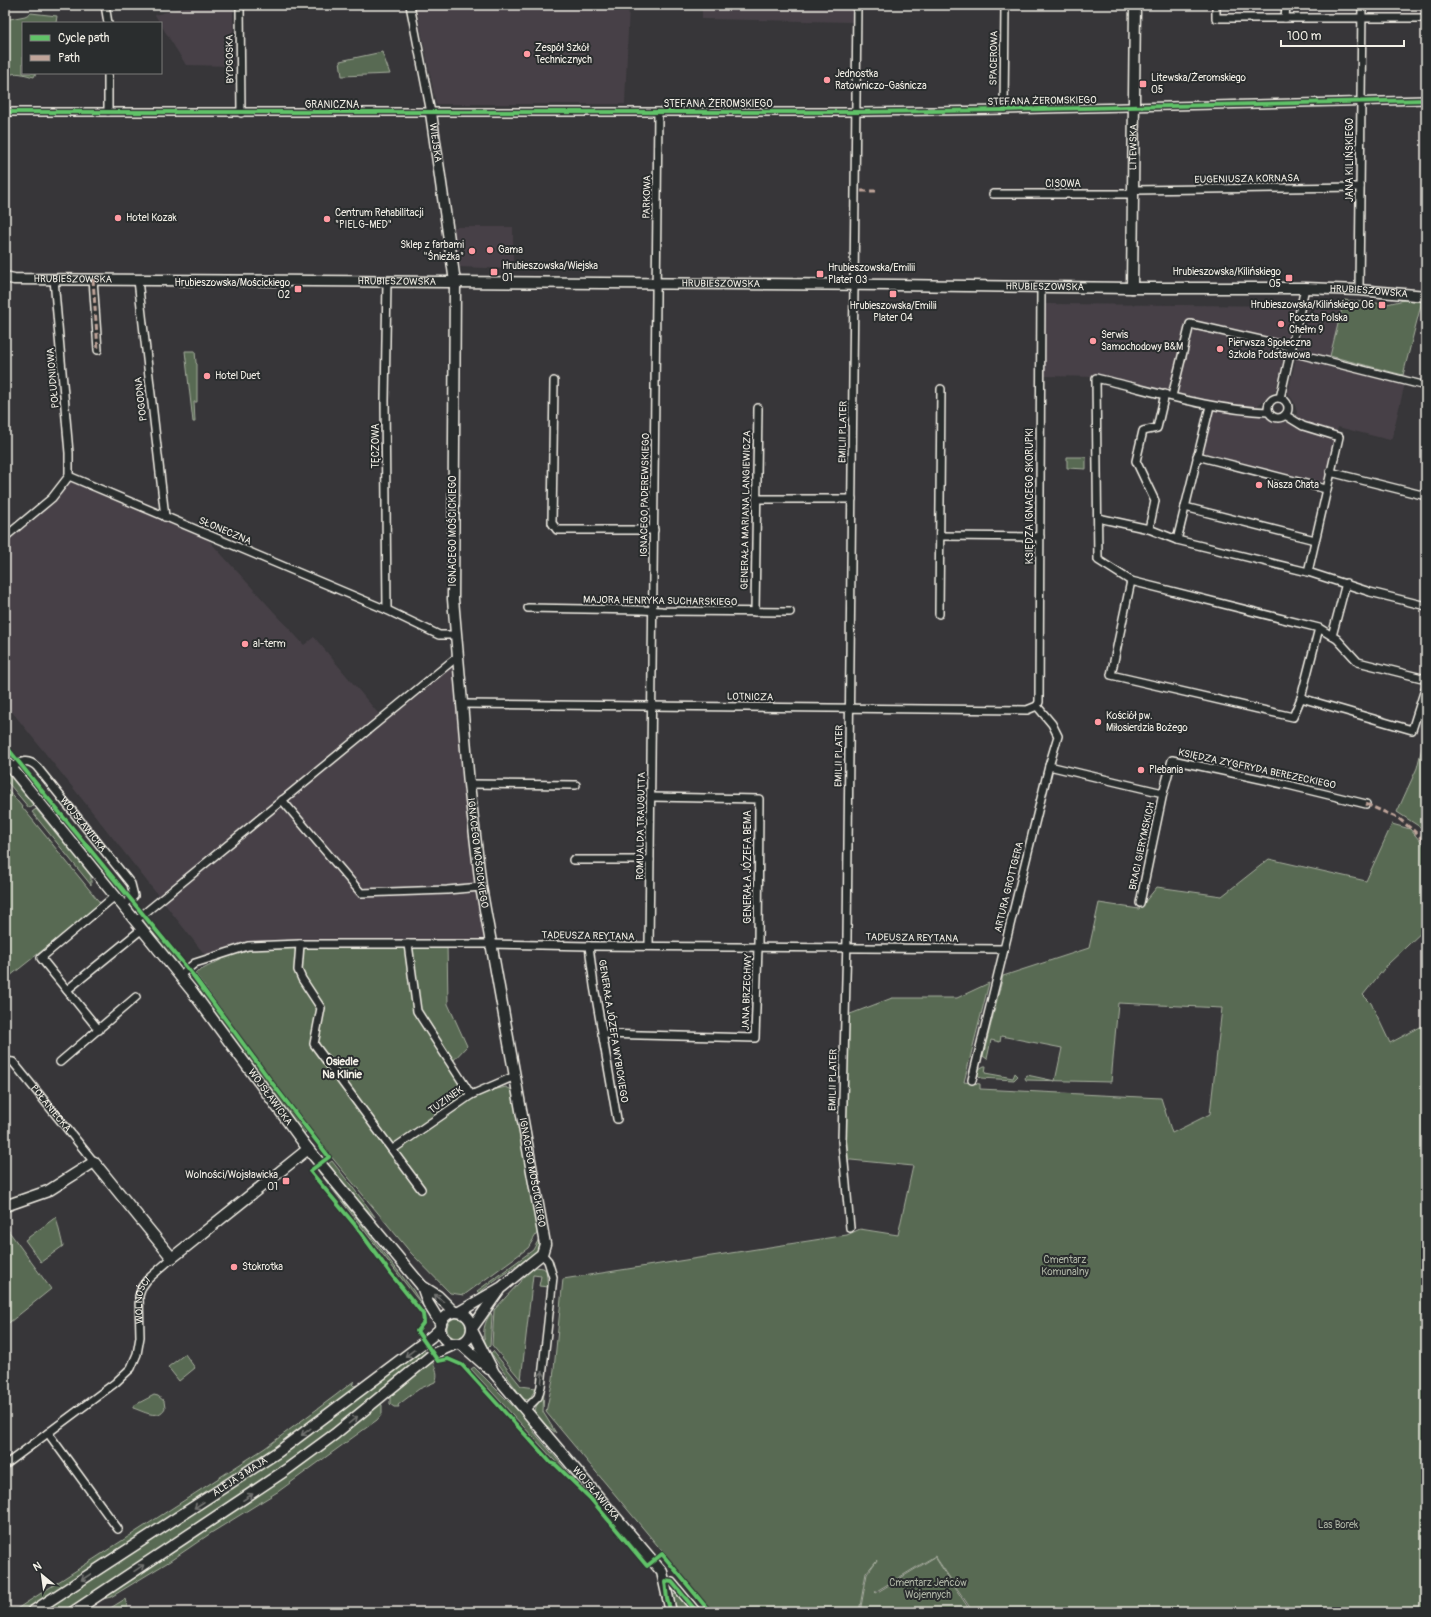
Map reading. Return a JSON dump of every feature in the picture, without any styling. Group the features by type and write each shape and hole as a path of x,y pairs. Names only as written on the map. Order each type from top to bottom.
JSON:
{"street":[{"path":"105,5 108,22"},
{"name":"BYDGOSKA","path":"240,5 241,113"},
{"name":"WIEJSKA","path":"410,5 431,113 455,282"},
{"name":"EMILII PLATER","path":"850,1228 842,1141 847,948 857,5"},
{"name":"SPACEROWA","path":"1004,110 1005,5"},
{"name":"LITEWSKA","path":"1132,288 1135,5"},
{"path":"1216,5 1216,18 1426,18"},
{"path":"1285,18 1286,5"},
{"name":"JANA KILIŃSKIEGO","path":"1359,290 1362,5"},
{"path":"108,74 108,112"},
{"name":"STEFANA ŻEROMSKIEGO","path":"658,112 1004,110 1360,100 1426,100"},
{"name":"GRANICZNA","path":"5,112 658,112"},
{"name":"PARKOWA","path":"657,284 658,112"},
{"name":"EUGENIUSZA KORNASA","path":"1134,192 1360,188"},
{"name":"CISOWA","path":"993,194 1134,192"},
{"name":"HRUBIESZOWSKA","path":"7,278 657,284 855,284 1132,288 1305,288 1359,290 1426,296"},
{"name":"POŁUDNIOWA","path":"54,279 69,453 68,476"},
{"path":"93,279 98,350"},
{"name":"POGODNA","path":"138,280 165,516"},
{"name":"TĘCZOWA","path":"387,610 386,400 388,281"},
{"name":"IGNACEGO MOŚCICKIEGO","path":"455,282 453,599 455,635 469,784 481,888 544,1236 545,1244 542,1254"},
{"name":"IGNACEGO PADEREWSKIEGO","path":"652,706 657,284"},
{"name":"KSIĘDZA IGNACEGO SKORUPKI","path":"1037,706 1039,702 1041,286"},
{"path":"1280,398 1305,288"},
{"path":"1149,529 1155,500 1136,461 1143,431 1157,428 1169,395 1190,324 1426,386"},
{"path":"1308,572 1339,436 1303,426 1285,415 1276,418 1268,412 1245,411 1210,406 1096,378 1098,560 1131,581 1319,628 1337,639 1358,662 1426,679"},
{"path":"554,381 552,523 557,530 654,530"},
{"path":"939,614 941,390"},
{"path":"1268,412 1269,402 1274,398 1280,398 1284,400 1288,406 1285,415"},
{"path":"1177,540 1210,406"},
{"name":"GENERAŁA MARIANA LANGIEWICZA","path":"755,612 758,408"},
{"path":"1197,456 1326,489"},
{"path":"1330,472 1426,496"},
{"path":"5,538 52,498 68,476"},
{"name":"SŁONECZNA","path":"68,476 387,610 439,635 455,635"},
{"path":"756,500 852,499"},
{"path":"1185,507 1315,540"},
{"path":"1098,518 1149,529 1177,540 1308,572 1370,592 1426,606"},
{"path":"940,536 1040,537"},
{"path":"1131,581 1111,675 1293,717 1301,698 1319,628"},
{"path":"1332,636 1346,583"},
{"name":"MAJORA HENRYKA SUCHARSKIEGO","path":"528,608 790,612"},
{"path":"135,921 457,656"},
{"path":"1301,698 1412,730 1426,686"},
{"name":"LOTNICZA","path":"462,704 1027,710 1037,706"},
{"name":"ROMUALDA TRAUGUTTA","path":"649,946 652,706"},
{"name":"ARTURA GROTTGERA","path":"972,1080 1049,766 1058,736 1052,724 1037,706"},
{"name":"KSIĘDZA ZYGFRYDA BEREZECKIEGO","path":"1163,793 1172,760 1288,785 1366,804"},
{"name":"WOJSŁAWICKA","path":"123,906 134,896 131,884 37,767 29,761 8,764 179,976 308,1149 422,1286 438,1296 457,1312"},
{"path":"1049,766 1163,793"},
{"path":"469,784 576,785"},
{"name":"BRACI GIERYMSKICH","path":"1140,902 1163,793"},
{"name":"GENERAŁA JÓZEFA BEMA","path":"651,797 759,799 758,947"},
{"path":"282,800 361,894 481,888"},
{"path":"573,860 650,860"},
{"path":"99,1030 41,958 116,896"},
{"path":"67,990 142,930"},
{"path":"300,944 298,970 302,979 321,1008 314,1044 393,1149 421,1189"},
{"name":"TADEUSZA REYTANA","path":"179,976 195,963 248,946 300,944 490,944 1004,949"},
{"path":"408,944 417,1011 471,1095"},
{"name":"GENERAŁA JÓZEFA WYBICKIEGO","path":"589,946 594,986 617,1119"},
{"name":"JANA BRZECHWY","path":"602,1034 756,1038 758,947"},
{"path":"60,1062 136,997"},
{"name":"POŁANIECKA","path":"5,1061 13,1062 172,1258"},
{"name":"TUZINEK","path":"393,1149 471,1095 515,1076"},
{"name":"WOLNOŚCI","path":"5,1465 115,1383 131,1368 137,1354 140,1337 139,1296 142,1287 147,1280 172,1258 308,1149"},
{"path":"5,1206 48,1191 94,1162"},
{"path":"502,1287 473,1329 470,1337 457,1344 444,1339 440,1326 443,1318 448,1314 457,1312 502,1287 542,1254 548,1261 553,1277 542,1382 538,1397 525,1410"},
{"name":"WOJSŁAWICKA","path":"422,1286 428,1303 440,1326"},
{"path":"457,1312 468,1317 473,1329"},
{"name":"ALEJA 3 MAJA","path":"32,1612 278,1452 431,1337 440,1326"},
{"name":"WOJSŁAWICKA","path":"473,1329 494,1373"},
{"name":"WOJSŁAWICKA","path":"457,1344 494,1373 654,1560 662,1572 665,1581 672,1582 697,1612"},
{"name":"ALEJA 3 MAJA","path":"73,1612 274,1479 335,1434 433,1354 457,1344"},
{"path":"48,1434 118,1529"},
{"path":"665,1581 670,1612"}],"shaded area":[{"path":"192,5 233,5 233,66 186,65 162,27 162,22 159,22 155,15"},
{"name":"Zespół Szkół Technicznych","path":"416,5 629,5 625,104 436,104"},
{"path":"702,5 853,5 852,22 702,19"},
{"path":"453,227 513,227 513,269 460,267"},
{"path":"1046,304 1296,306 1276,390 1258,405 1262,417 1289,423 1296,416 1297,412 1294,402 1288,393 1308,306 1366,309 1403,374 1407,375 1392,437 1390,440 1338,427 1323,485 1198,454 1211,405 1103,377 1045,376"},
{"path":"69,476 202,533 304,645 314,637 382,718 457,657 490,944 248,946 195,963 205,955 5,703 5,538 46,504"}],"green space":[{"path":"31,13 57,16 56,22 22,22 22,74 36,74 34,77 20,74 9,75 6,77 5,86 5,20 25,16"},
{"path":"382,52 390,74 342,76 340,61"},
{"path":"1344,300 1387,304 1404,300 1422,301 1403,375 1330,356"},
{"path":"185,351 195,351 197,364 197,402 194,402 195,422 193,422"},
{"path":"1067,457 1086,457 1086,469 1067,468"},
{"path":"1426,731 1426,834 1420,827 1397,812 1417,768"},
{"path":"5,770 33,805 29,808 5,779"},
{"path":"5,786 101,904 5,980"},
{"path":"48,799 115,883 113,885 45,801"},
{"path":"36,809 91,876 91,885 32,812"},
{"path":"1392,824 1410,829 1426,848 1426,928 1388,964 1363,995 1371,1003 1390,1043 1426,1024 1426,1612 973,1612 935,1556 875,1592 876,1593 935,1557 971,1612 860,1612 867,1574 877,1560 866,1573 859,1612 843,1610 843,1612 713,1612 546,1412 553,1379 563,1279 847,1235 860,1229 898,1235 913,1166 843,1160 845,1016 892,998 957,998 989,983 964,1082 980,1084 980,1089 1161,1098 1172,1133 1210,1114 1222,1008 1118,1003 1111,1082 1055,1081 1062,1048 1001,1036 1000,1042 991,1040 987,1059 983,1056 1003,976 1089,948 1099,903 1139,909 1157,887 1222,896 1269,859 1366,881"},
{"path":"144,918 180,962 175,962 144,922"},
{"path":"447,944 448,1004 467,1046 451,1063 471,1095 506,1087 512,1090 539,1230 528,1248 464,1295 450,1293 411,1253 284,1097 195,973 248,946"},
{"path":"200,988 306,1132 304,1134 198,990"},
{"path":"986,1066 985,1073 1013,1078 1015,1073 1018,1076 1014,1080 981,1078 977,1074 977,1070"},
{"path":"1027,1075 1053,1081 1026,1080 1025,1078"},
{"path":"332,1161 375,1217 362,1205 328,1164"},
{"path":"319,1172 413,1290 422,1305"},
{"path":"56,1217 63,1246 41,1262 25,1240"},
{"path":"5,1226 51,1289 5,1326"},
{"path":"540,1237 538,1249 533,1255 498,1278 479,1293 477,1291 533,1250"},
{"path":"536,1267 546,1270 548,1287 539,1286 541,1276 533,1275 521,1380 492,1345 494,1310 529,1272"},
{"path":"491,1313 490,1346 488,1348 484,1339 484,1330"},
{"path":"457,1318 464,1321 467,1328 464,1335 457,1338 450,1335 447,1328 450,1321"},
{"path":"424,1350 427,1354 272,1475 66,1612 41,1612 249,1477"},
{"path":"493,1351 521,1386 536,1388 529,1400 523,1399 491,1353"},
{"path":"185,1354 195,1368 179,1381 168,1367"},
{"path":"432,1361 435,1366 437,1377 435,1382 419,1389 398,1405 399,1407 394,1407 390,1404 390,1395"},
{"path":"474,1367 532,1425 533,1431 568,1472 592,1493 554,1460 471,1369"},
{"path":"354,1381 355,1382 352,1384 354,1386 357,1385 353,1389 300,1431 225,1482 24,1612 12,1612 265,1448"},
{"path":"544,1390 543,1412 556,1433 541,1421 536,1413 537,1405"},
{"path":"154,1395 158,1396 164,1401 165,1408 162,1412 154,1415 133,1408 133,1406"},
{"path":"380,1404 382,1405 382,1414 377,1420 279,1491 211,1533 170,1561 111,1597 103,1599 254,1499"},
{"path":"675,1594 678,1595 691,1612 676,1612 672,1596"},
{"path":"125,1599 129,1612 104,1612"}],"marked path":[{"path":"861,191 878,191"},
{"path":"93,279 98,350"},
{"path":"1366,804 1398,818 1426,843"}],"cycle path":[{"path":"5,112 862,112 1426,100"},
{"path":"5,745 192,974 272,1083 329,1157 310,1171 355,1225 423,1314 424,1322 417,1331 438,1361 448,1359 462,1365 551,1463 556,1465 590,1498 647,1566 662,1554 710,1612"},
{"path":"671,1612 667,1599 665,1581 672,1582 697,1612"}],"place":[{"name":"Zespół Szkół Technicznych","path":"527,54"},
{"name":"Jednostka Ratowniczo-Gaśnicza","path":"827,80"},
{"name":"Litewska/Żeromskiego 05","path":"1143,84"},
{"name":"Hotel Kozak","path":"118,218"},
{"name":"Centrum Rehabilitacji \"PIELG-MED\"","path":"327,219"},
{"name":"Gama","path":"490,250"},
{"name":"Sklep z farbami \"Śnieżka\"","path":"472,251"},
{"name":"Hrubieszowska/Wiejska 01","path":"494,272"},
{"name":"Hrubieszowska/Emilii Plater 03","path":"820,274"},
{"name":"Hrubieszowska/Kilińskiego 05","path":"1289,278"},
{"name":"Hrubieszowska/Mościckiego 02","path":"298,289"},
{"name":"Hrubieszowska/Emilii Plater 04","path":"893,294"},
{"name":"Hrubieszowska/Kilińskiego 06","path":"1382,305"},
{"name":"Poczta Polska Chełm 9","path":"1281,324"},
{"name":"Serwis Samochodowy B&M","path":"1093,341"},
{"name":"Pierwsza Społeczna Szkoła Podstawowa","path":"1220,349"},
{"name":"Hotel Duet","path":"207,376"},
{"name":"Nasza Chata","path":"1259,485"},
{"name":"al-term","path":"245,644"},
{"name":"Kościół pw. Miłosierdzia Bożego","path":"1098,722"},
{"name":"Plebania","path":"1141,770"},
{"name":"Wolności/Wojsławicka 01","path":"286,1181"},
{"name":"Stokrotka","path":"234,1267"}],"district":[{"name":"Osiedle Na Klinie","path":"342,1067"}],"park label":[{"name":"Cmentarz Komunalny","path":"1065,1266"},
{"name":"Las Borek","path":"1338,1525"},
{"name":"Cmentarz Jeńców Wojennych","path":"928,1588"}]}
